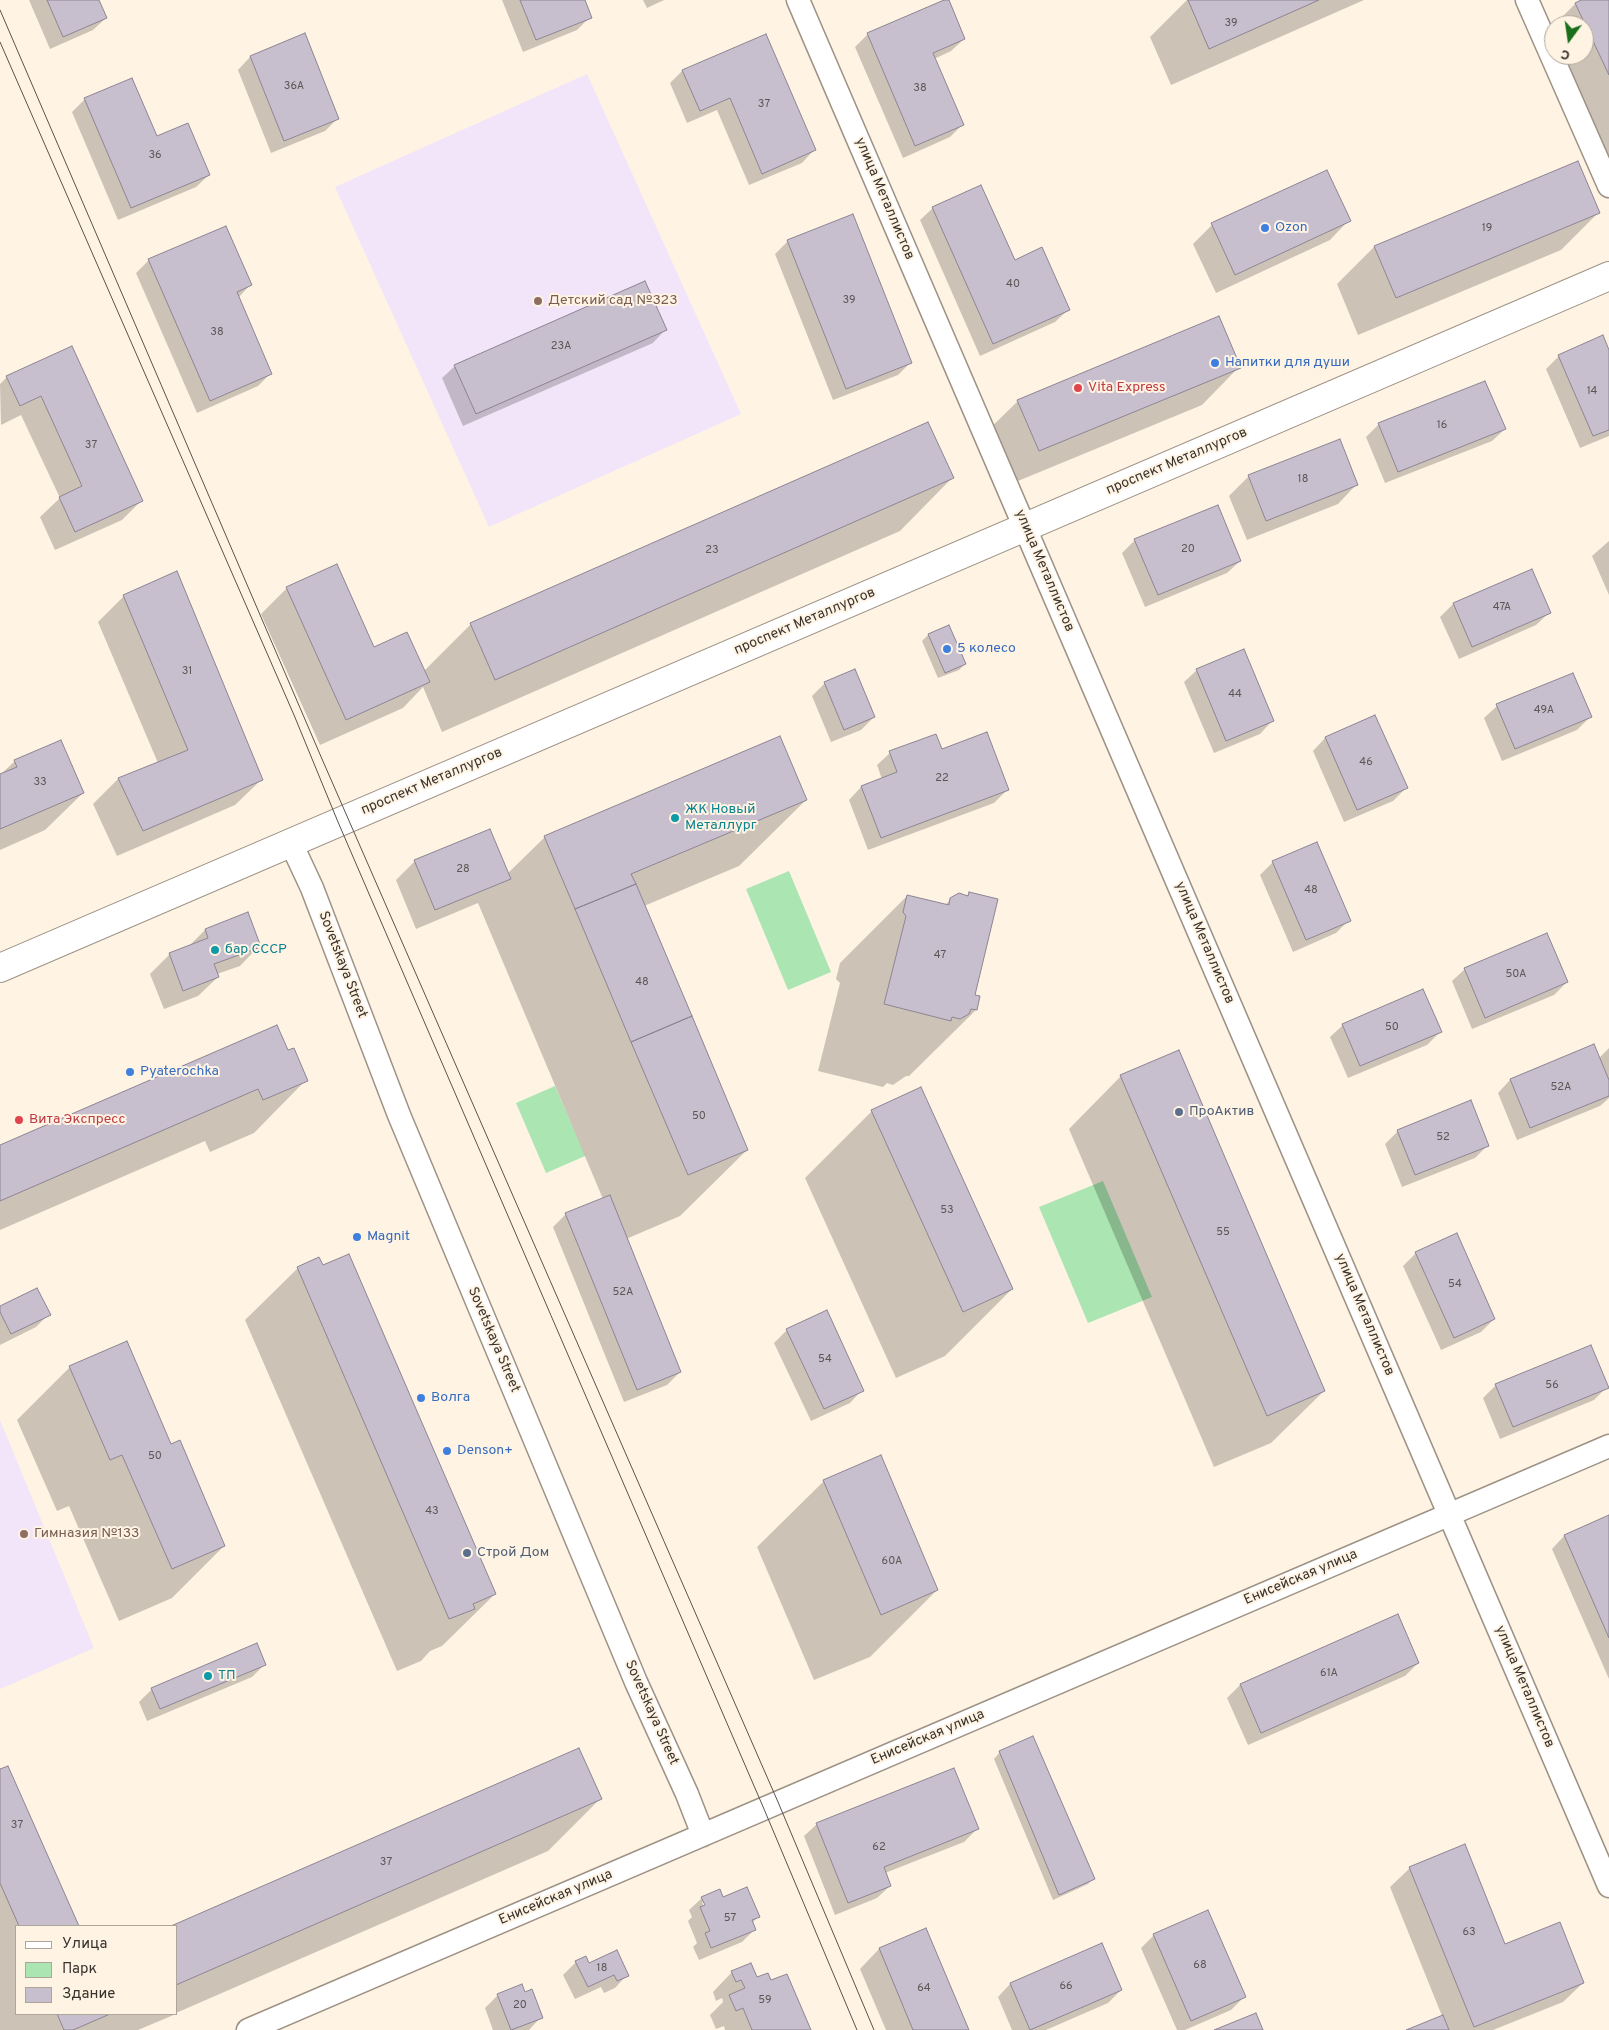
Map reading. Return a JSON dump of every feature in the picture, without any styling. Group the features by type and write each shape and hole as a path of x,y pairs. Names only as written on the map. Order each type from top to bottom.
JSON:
{"street":[{"name":"улица Металлистов","path":"798,0 1609,1886"},
{"path":"1526,0 1609,186"},
{"name":"проспект Металлургов","path":"0,968 1609,276"},
{"name":"Sovetskaya Street","path":"291,843 312,888 407,1133 636,1682 688,1794 703,1834"},
{"name":"Енисейская улица","path":"248,2030 1609,1446"}],"shaded area":[{"name":"Детский сад №323","path":"587,74 741,414 489,527 335,187"},
{"name":"Гимназия №133","path":"0,1420 94,1648 0,1689"}],"green space":[{"path":"789,871 831,972 788,990 746,889"},
{"path":"555,1086 585,1156 546,1173 516,1103"},
{"path":"1103,1181 1152,1297 1088,1323 1039,1207"}],"building":[{"path":"47,0 99,0 107,18 63,37"},
{"path":"520,0 585,0 592,18 536,40"},
{"path":"944,0 949,0 965,39 933,53 964,125 915,146 867,33"},
{"path":"1188,0 1319,0 1209,49"},
{"path":"1581,0 1609,0 1609,75 1594,43 1594,15 1581,15 1575,3"},
{"path":"305,33 339,119 284,141 250,56"},
{"path":"766,34 816,150 762,174 730,98 700,111 682,70"},
{"path":"132,78 157,136 188,123 210,175 131,208 84,98"},
{"path":"1578,161 1600,213 1396,298 1374,246"},
{"path":"1327,170 1351,221 1235,275 1211,223"},
{"path":"981,185 1015,260 1042,247 1070,310 993,344 932,207"},
{"path":"853,214 912,363 846,389 787,240"},
{"path":"226,226 252,285 237,292 272,374 210,401 148,259"},
{"path":"645,281 667,330 476,414 454,365"},
{"path":"1219,316 1241,368 1039,451 1017,400"},
{"path":"1603,335 1609,350 1609,430 1593,436 1558,355"},
{"path":"72,346 143,501 75,532 59,497 82,486 41,396 20,406 6,376"},
{"path":"1485,381 1506,429 1398,472 1378,423"},
{"path":"928,422 954,478 495,680 470,623"},
{"path":"1340,439 1358,485 1266,521 1248,475"},
{"path":"1218,505 1241,561 1158,595 1134,539"},
{"path":"337,564 374,647 407,632 430,682 346,720 286,587"},
{"path":"1532,569 1551,613 1472,647 1453,603"},
{"path":"177,571 263,780 143,831 118,778 188,750 123,595"},
{"name":"5 колесо","path":"949,625 966,664 945,673 928,634"},
{"path":"1244,649 1274,721 1226,741 1196,669"},
{"path":"855,669 875,717 844,730 824,682"},
{"path":"1573,673 1592,717 1515,749 1496,704"},
{"path":"1375,715 1408,788 1357,810 1325,737"},
{"path":"987,732 1009,790 881,838 861,786 897,772 889,751 936,734 942,749"},
{"name":"ЖК Новый Металлург","path":"780,736 807,800 631,874 636,884 575,909 544,836"},
{"path":"61,740 84,793 0,829 0,774 17,767 14,760"},
{"path":"490,829 511,879 435,910 414,860"},
{"path":"1317,842 1351,921 1306,940 1272,861"},
{"path":"636,884 692,1016 631,1042 575,909"},
{"path":"969,892 998,899 975,995 980,996 977,1010 971,1009 969,1014 960,1019 952,1017 951,1021 884,1004 906,916 903,912 907,895 949,905 950,898 959,893 968,896"},
{"name":"бар СССР","path":"248,912 261,947 214,964 219,977 183,991 169,953 208,938 205,929"},
{"path":"1547,933 1568,982 1485,1018 1464,968"},
{"path":"1423,989 1442,1032 1360,1066 1342,1024"},
{"path":"692,1016 748,1150 688,1175 631,1042"},
{"path":"277,1025 288,1050 294,1048 308,1081 263,1100 258,1089 0,1201 0,1145"},
{"path":"1594,1044 1609,1080 1609,1096 1530,1128 1510,1079"},
{"path":"1179,1050 1325,1391 1267,1416 1120,1075"},
{"path":"921,1087 1013,1289 963,1312 871,1110"},
{"path":"1471,1100 1489,1146 1415,1175 1397,1130"},
{"path":"610,1195 681,1372 637,1390 565,1213"},
{"path":"1457,1233 1495,1319 1454,1338 1415,1252"},
{"path":"349,1254 496,1594 473,1604 475,1609 449,1619 297,1267 319,1257 323,1265"},
{"path":"37,1288 51,1315 11,1334 0,1312 0,1306"},
{"path":"827,1310 864,1391 824,1409 786,1329"},
{"path":"127,1341 171,1444 180,1440 225,1546 172,1569 122,1455 110,1460 69,1366"},
{"path":"1591,1345 1609,1388 1513,1427 1495,1384"},
{"path":"881,1455 938,1590 881,1615 823,1480"},
{"path":"1609,1515 1609,1638 1564,1535"},
{"path":"1398,1614 1419,1663 1261,1733 1240,1684"},
{"name":"ТП","path":"257,1643 266,1665 160,1709 151,1688"},
{"path":"1033,1736 1095,1879 1059,1895 999,1751"},
{"path":"579,1748 602,1799 178,1984 178,1925 173,1925"},
{"path":"8,1766 79,1925 19,1925 0,1883 0,1769"},
{"path":"954,1768 979,1829 884,1867 891,1886 848,1903 816,1823"},
{"path":"1465,1844 1505,1944 1560,1922 1584,1983 1474,2027 1409,1867"},
{"path":"747,1887 760,1917 752,1920 756,1930 711,1948 705,1933 710,1931 700,1907 705,1905 701,1897 720,1889 723,1897"},
{"path":"1208,1910 1246,1997 1191,2021 1153,1934"},
{"path":"926,1928 969,2030 913,2030 879,1948"},
{"path":"1102,1943 1122,1990 1030,2030 1010,1983"},
{"path":"617,1950 629,1976 617,1981 614,1975 588,1987 575,1961 586,1956 589,1963"},
{"path":"751,1963 757,1977 768,1973 771,1980 787,1974 811,2030 752,2030 743,2008 736,2011 729,1995 745,1988 741,1980 736,1982 731,1971"},
{"path":"522,1984 525,1992 532,1989 543,2018 511,2030 497,1994"},
{"path":"1256,2013 1263,2030 1214,2030"},
{"path":"57,2015 108,2015 73,2030 64,2030"},
{"path":"1443,2015 1449,2030 1406,2030"}],"tram line":[{"path":"0,10 322,759 778,1802 874,2030"},
{"path":"0,42 294,715 338,822 764,1809 857,2030"}],"place":[{"name":"Ozon","path":"1265,228"},
{"name":"Детский сад №323","path":"538,301"},
{"name":"Напитки для души","path":"1215,363"},
{"name":"Vita Express","path":"1078,388"},
{"name":"5 колесо","path":"947,649"},
{"name":"ЖК Новый Металлург","path":"675,818"},
{"name":"бар СССР","path":"215,950"},
{"name":"Pyaterochka","path":"130,1072"},
{"name":"ПроАктив","path":"1179,1112"},
{"name":"Вита Экспресс","path":"19,1120"},
{"name":"Magnit","path":"357,1237"},
{"name":"Волга","path":"421,1398"},
{"name":"Denson+","path":"447,1451"},
{"name":"Гимназия №133","path":"24,1534"},
{"name":"Строй Дом","path":"467,1553"},
{"name":"ТП","path":"208,1676"}]}
